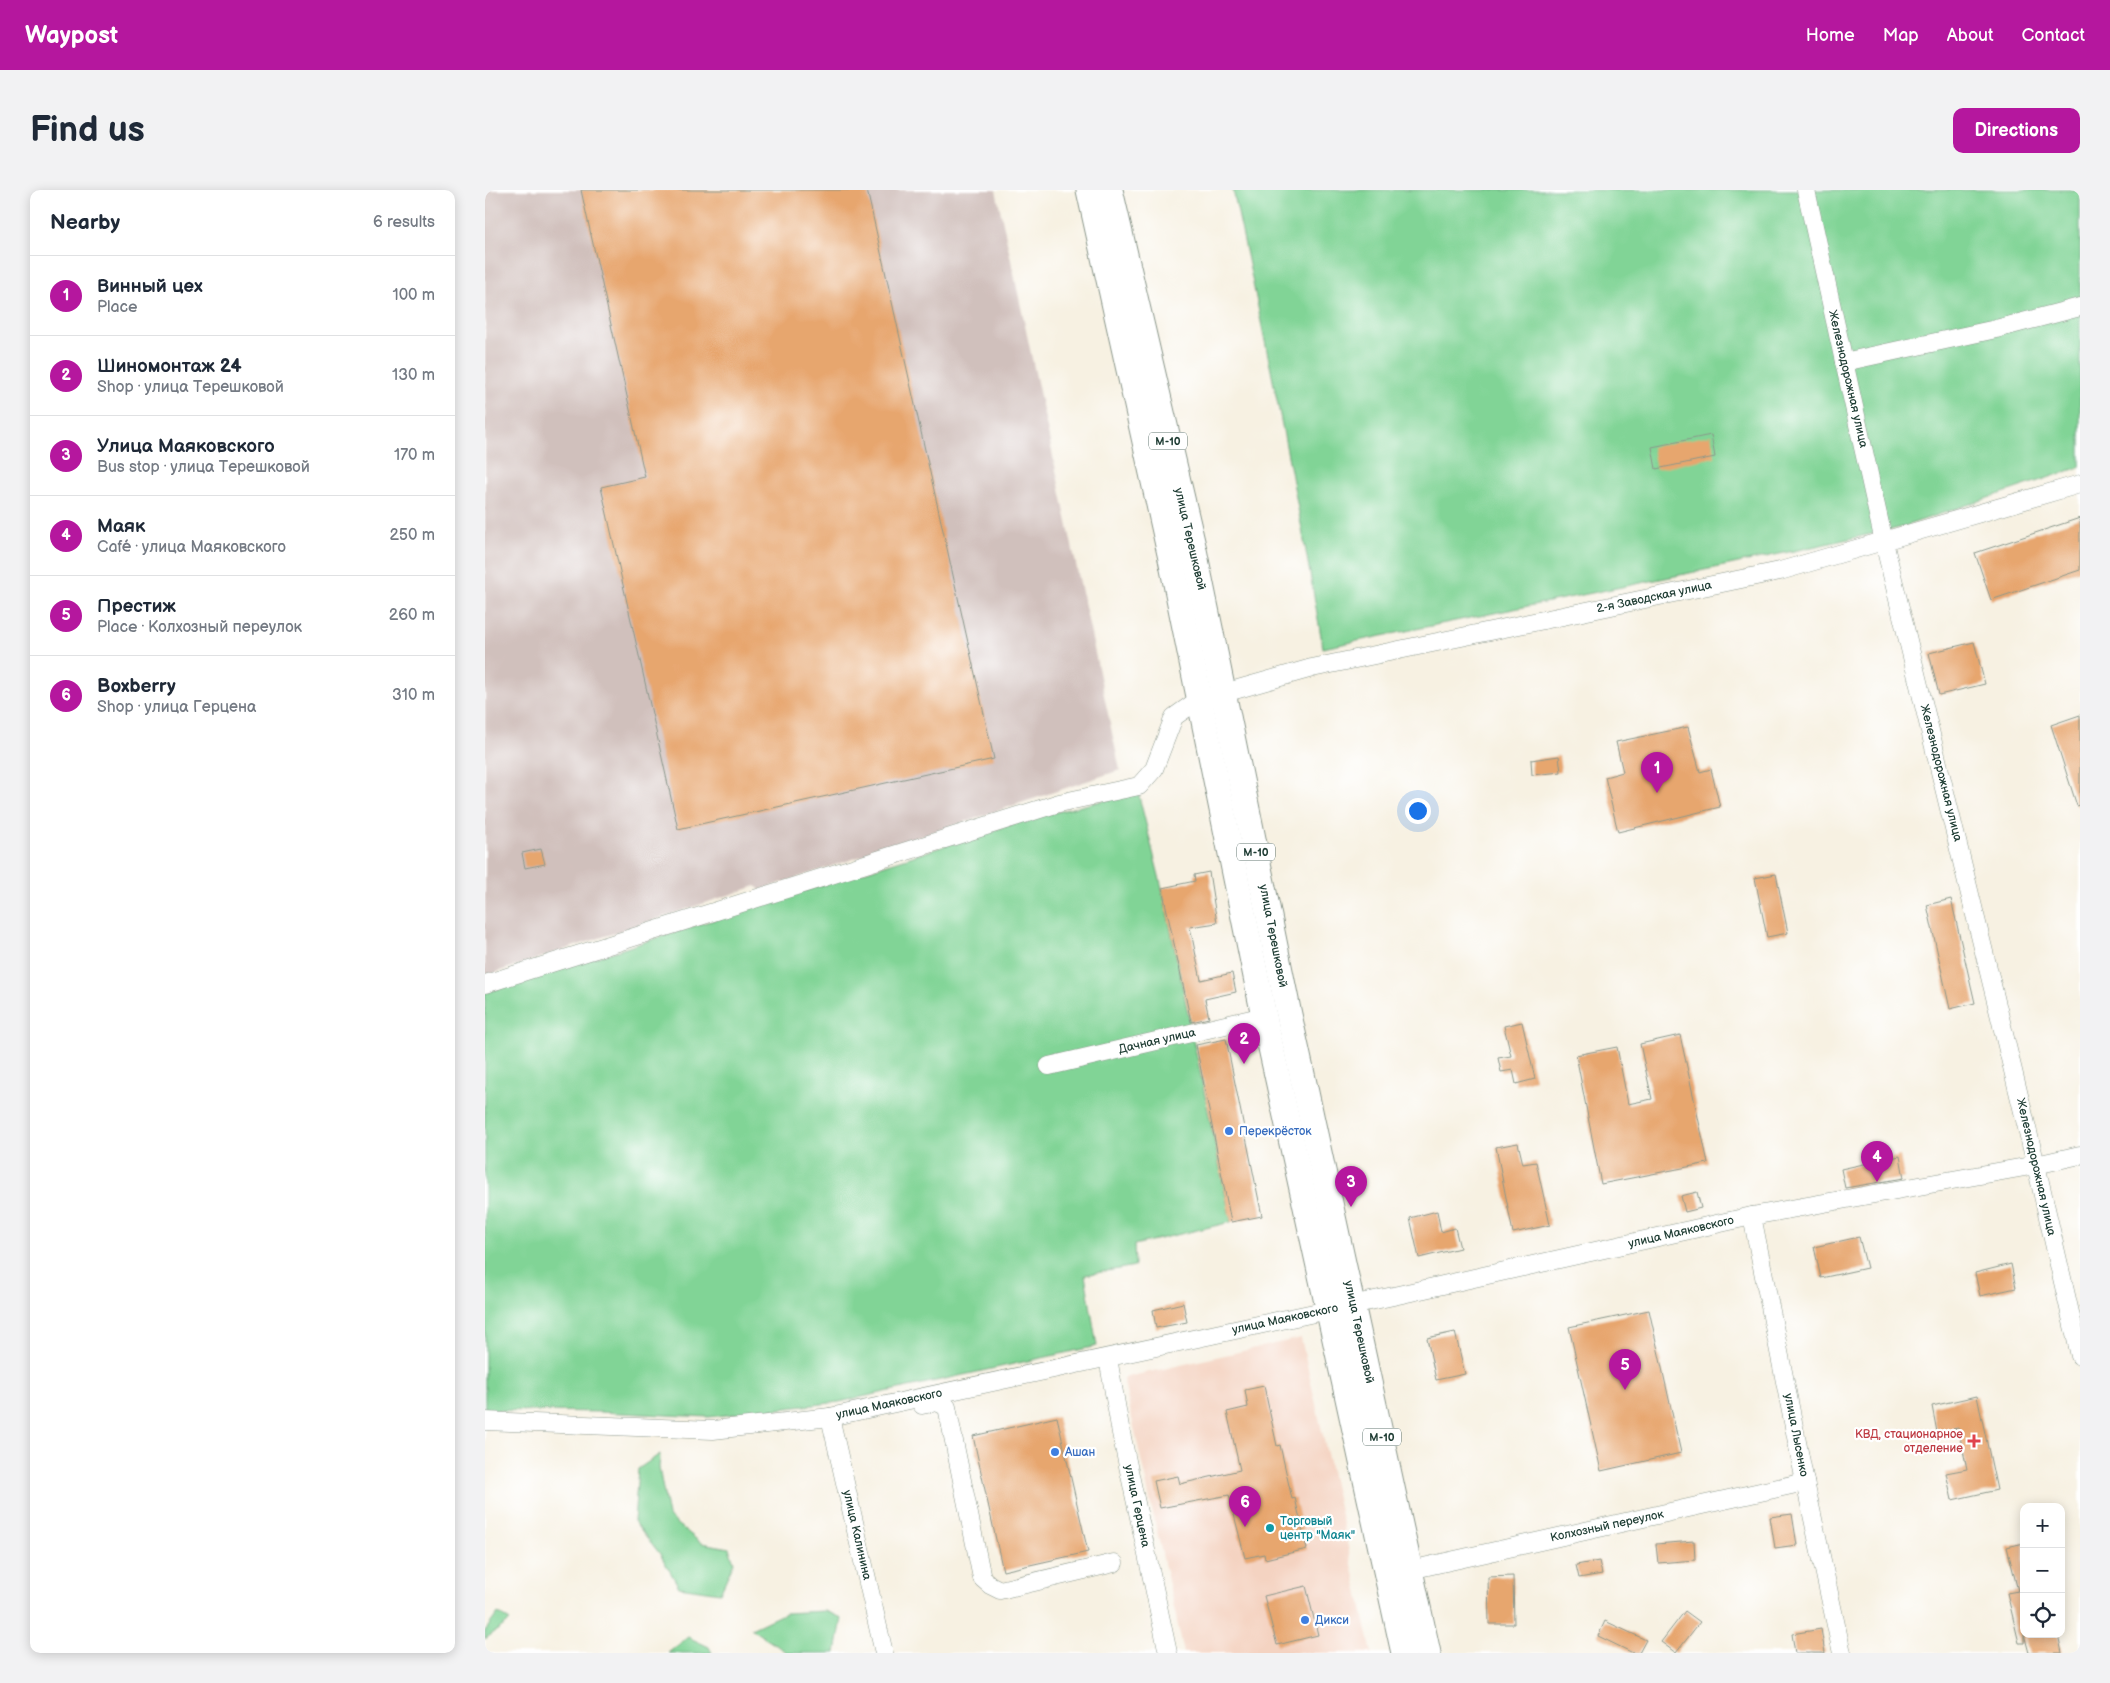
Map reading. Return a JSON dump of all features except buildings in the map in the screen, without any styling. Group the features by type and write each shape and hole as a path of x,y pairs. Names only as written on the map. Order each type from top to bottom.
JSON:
{"highway":[{"name":"улица Терешковой","path":"1089,190 1168,545 1264,1016 1404,1653"},
{"name":"улица Терешковой","path":"1109,190 1194,550 1288,1010 1428,1653"}],"street":[{"name":"Железнодорожная улица","path":"1806,190 1884,542 2036,1165 2080,1355"},
{"path":"1844,362 1996,329 2080,307"},
{"name":"2-я Заводская улица","path":"485,984 1059,803 1139,786 1154,769 1174,717 1191,704 1223,693 1312,668 1780,571 2080,484"},
{"name":"Дачная улица","path":"1049,1066 1264,1016"},
{"name":"улица Маяковского","path":"485,1421 713,1430 830,1417 1329,1310 1753,1216 2036,1165 2080,1155"},
{"name":"улица Лысенко","path":"1753,1216 1805,1482 1842,1653"},
{"name":"улица Герцена","path":"1108,1358 1121,1432 1168,1653"},
{"path":"855,1412 878,1414 937,1402 947,1407 983,1578 990,1585 1000,1590 1114,1563"},
{"name":"улица Калинина","path":"830,1417 884,1653"},
{"name":"Колхозный переулок","path":"1410,1570 1805,1482"}],"shaded area":[{"path":"485,190 996,190 1120,770 760,890 756,886 485,976"},
{"path":"1301,1338 1372,1653 1184,1653 1123,1378"}],"green space":[{"path":"1233,190 2080,190 2080,467 1899,528 1729,565 1323,648 1281,418"},
{"path":"1138,792 1162,888 1231,1222 1134,1245 1135,1266 1085,1275 1097,1346 839,1402 709,1417 598,1412 485,1410 485,993 1032,818"},
{"path":"660,1454 659,1468 668,1516 701,1543 729,1548 734,1562 720,1593 679,1587 660,1554 634,1521 638,1469"},
{"path":"825,1611 842,1618 836,1653 788,1653 751,1629 785,1613"},
{"path":"498,1613 510,1621 485,1639 485,1631"},
{"path":"688,1637 709,1647 712,1653 668,1653"}],"place":[{"name":"Винный цех","path":"1657,793"},
{"name":"Шиномонтаж 24","path":"1244,1064"},
{"name":"Перекрёсток","path":"1229,1131"},
{"name":"Маяк","path":"1877,1182"},
{"name":"Улица Маяковского","path":"1351,1207"},
{"name":"Престиж","path":"1625,1390"},
{"name":"КВД, стационарное отделение","path":"1974,1441"},
{"name":"Ашан","path":"1055,1452"},
{"name":"Boxberry","path":"1245,1527"},
{"name":"Торговый центр \"Маяк\"","path":"1270,1528"},
{"name":"Дикси","path":"1305,1620"}]}
